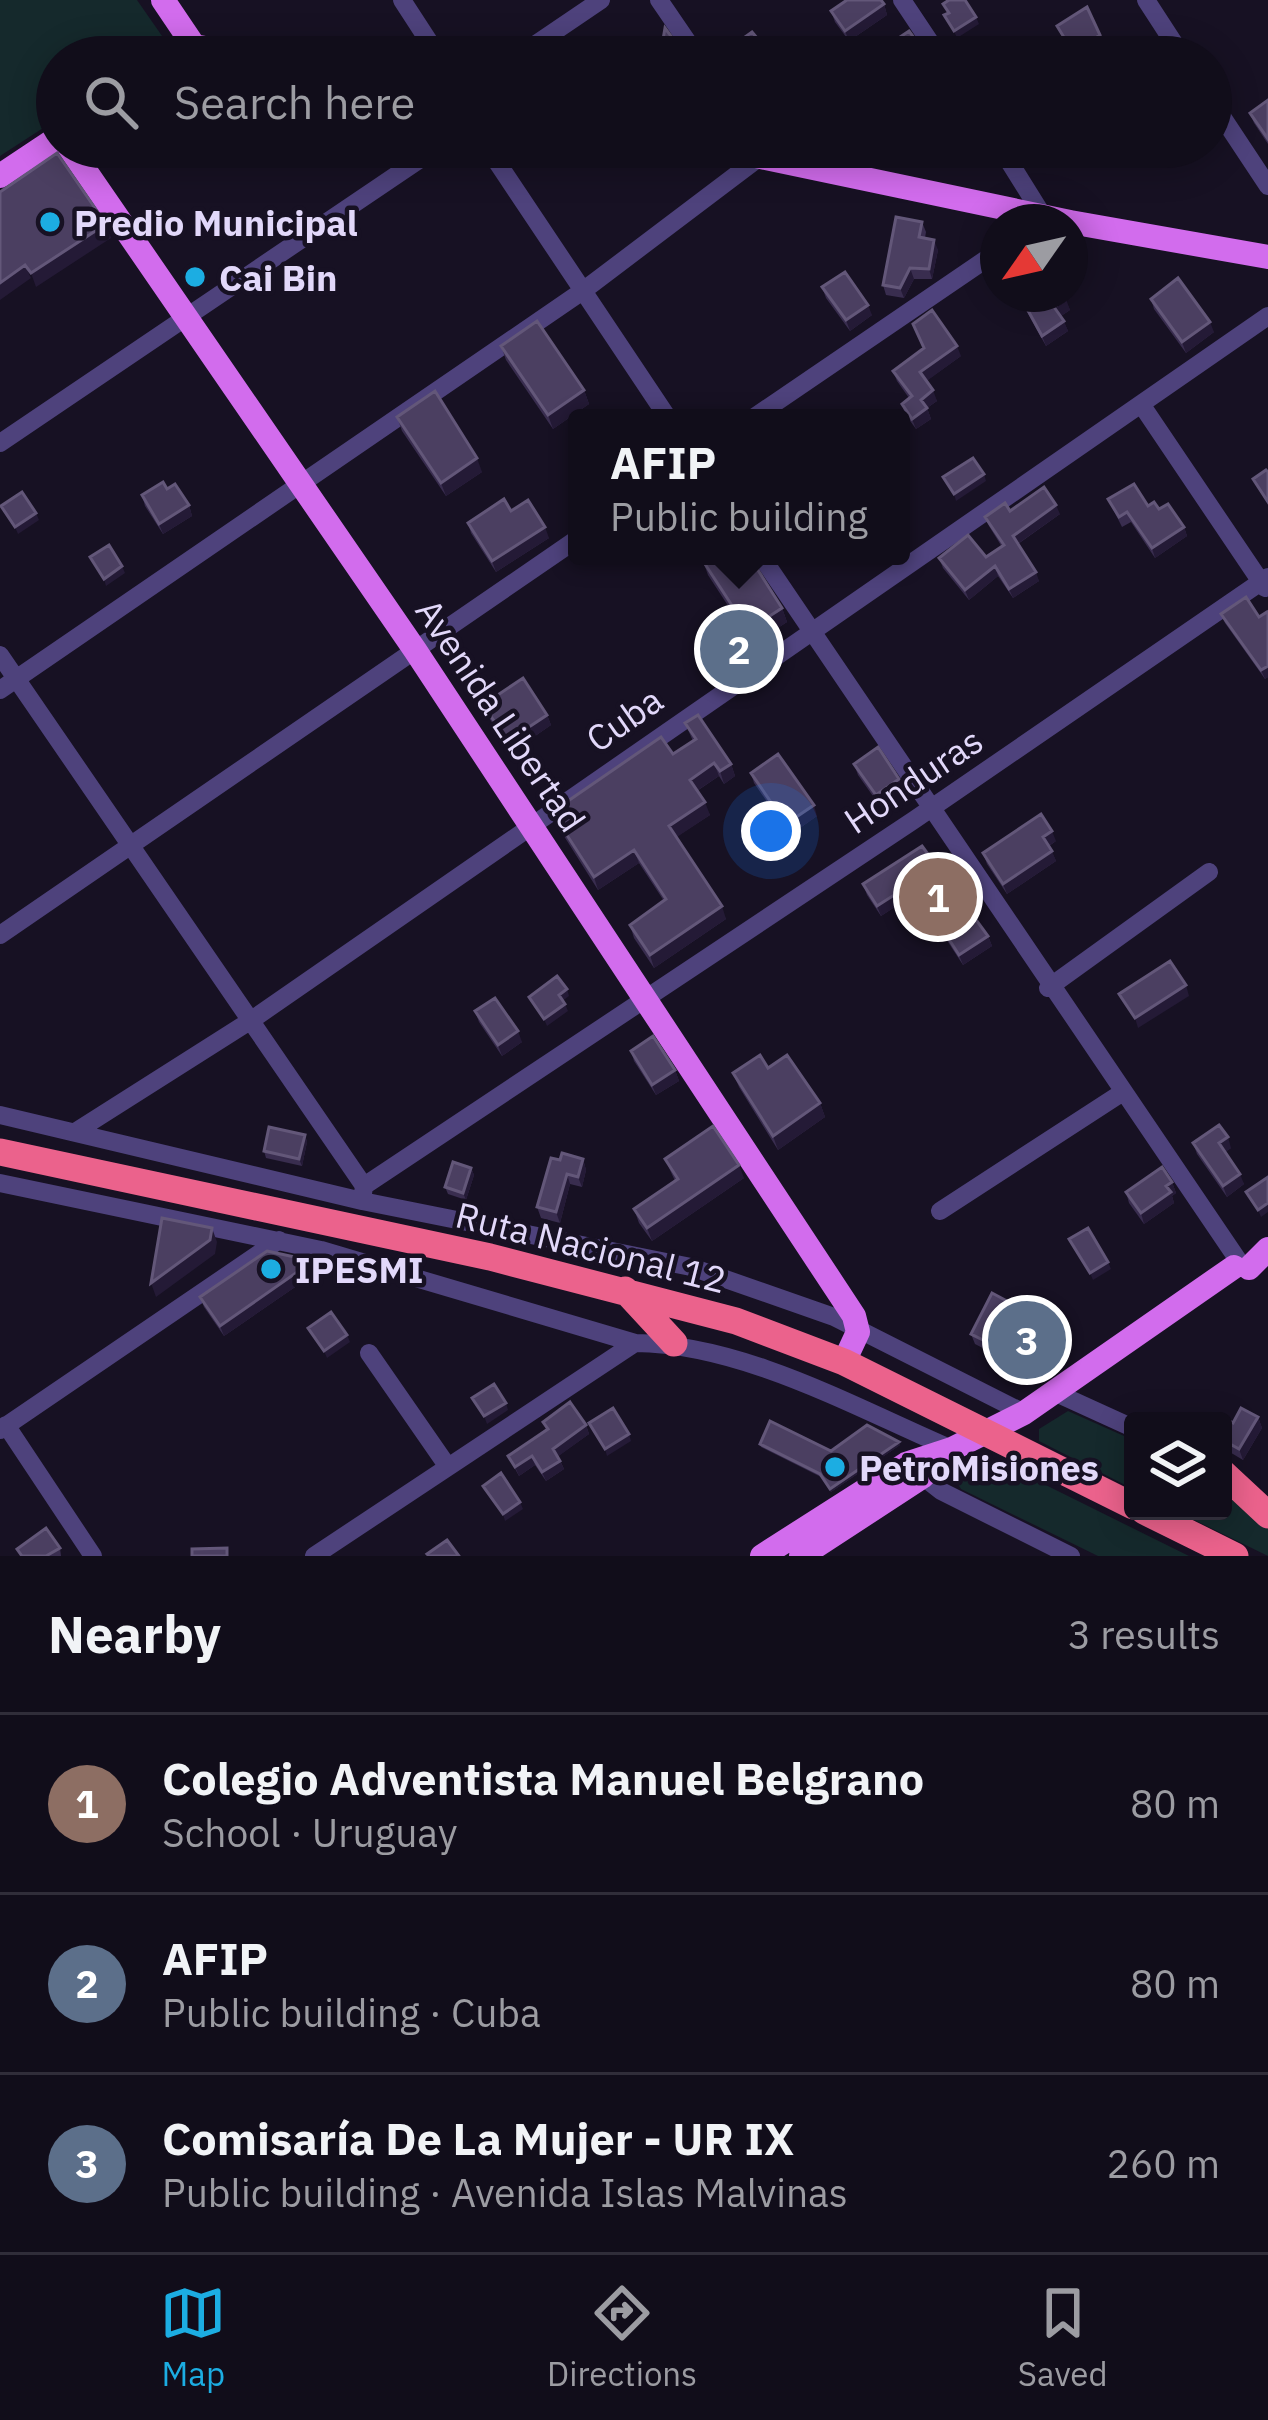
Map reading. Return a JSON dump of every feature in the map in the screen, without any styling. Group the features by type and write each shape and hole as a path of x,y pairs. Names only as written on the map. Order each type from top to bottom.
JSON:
{"highway":[{"name":"Ruta Nacional 12","path":"0,1152 622,1287 736,1321 844,1362 1124,1502"},
{"path":"622,1287 674,1343"},
{"path":"1232,1481 1268,1515"},
{"path":"1162,1520 1235,1556"}],"main road":[{"path":"163,0 179,36"},
{"path":"0,176 36,152"},
{"name":"Avenida Libertad","path":"83,168 416,650 646,994 854,1316 858,1332"},
{"path":"828,168 984,204"},
{"path":"1088,226 1268,257"},
{"path":"762,1556 1024,1412 1245,1263"},
{"path":"844,1362 858,1332"},
{"path":"801,1556 914,1470"}],"street":[{"path":"402,0 426,36"},
{"path":"548,36 601,0"},
{"path":"659,0 684,36"},
{"path":"902,0 926,36"},
{"path":"1146,0 1169,36"},
{"path":"1232,132 1268,186"},
{"path":"0,443 406,168"},
{"path":"501,168 662,409"},
{"path":"0,690 584,290 739,168"},
{"path":"1016,168 1044,204"},
{"path":"766,409 980,263"},
{"name":"Cuba","path":"910,562 1268,316"},
{"path":"1141,404 1266,583"},
{"path":"0,935 568,545"},
{"path":"766,565 1120,1094 1245,1263"},
{"name":"Cuba","path":"75,1132 250,1021 905,565"},
{"name":"Honduras","path":"363,1193 646,994 1266,583"},
{"path":"0,655 363,1193"},
{"path":"1048,988 1209,872"},
{"path":"940,1211 1120,1094"},
{"path":"0,1114 691,1268 834,1317 1024,1412"},
{"path":"0,1183 279,1240 635,1343 674,1343 830,1396 952,1449"},
{"path":"93,1556 3,1428 279,1240"},
{"path":"314,1556 635,1343"},
{"path":"369,1353 448,1467"},
{"path":"830,1396 844,1362"},
{"path":"1054,1392 1124,1424"},
{"path":"914,1470 1071,1556"},
{"path":"1232,1477 1268,1495"},
{"path":"1024,1556 1033,1537"}],"green space":[{"path":"0,0 137,0 162,36 36,36 36,133 0,156"},
{"path":"1068,1411 1124,1436 1124,1484 1039,1441 1039,1429"},
{"path":"987,1456 1189,1556 1098,1556 961,1489 956,1481"},
{"path":"1232,1495 1268,1529 1268,1556 1194,1520 1232,1520"}],"building":[{"path":"847,0 881,0 884,4 845,31 831,11"},
{"path":"965,0 976,17 954,31 944,15 949,13 943,4"},
{"path":"1087,7 1100,35 1063,36 1057,26"},
{"path":"1268,100 1268,139 1250,113"},
{"name":"Predio Municipal","path":"36,167 67,168 106,224 31,273 25,265 0,283 0,192"},
{"path":"896,217 922,222 919,237 934,240 929,269 910,268 900,288 883,285"},
{"path":"845,272 868,305 846,320 822,287"},
{"path":"1178,278 1210,322 1182,342 1151,299"},
{"path":"932,310 957,346 920,372 933,390 921,400 927,408 912,419 910,409 902,404 912,396 893,371 924,348 913,324"},
{"path":"1029,312 1058,312 1064,321 1042,336"},
{"path":"537,321 584,390 548,415 501,346"},
{"path":"435,391 477,458 441,483 397,417"},
{"path":"973,458 984,474 954,494 943,477"},
{"path":"1268,472 1268,502 1253,479"},
{"path":"163,482 167,489 175,484 189,505 159,524 142,495"},
{"path":"1134,484 1148,506 1154,502 1159,509 1168,504 1184,527 1152,548 1127,512 1119,517 1108,499"},
{"path":"1044,487 1056,505 1013,536 1036,572 1009,589 995,566 965,590 939,558 968,535 986,557 1004,545 985,517 1005,503 1010,511"},
{"path":"22,492 36,513 15,527 1,506"},
{"path":"504,499 511,511 528,500 545,527 492,561 468,523"},
{"path":"109,545 122,566 104,579 90,557"},
{"path":"706,565 755,565 782,608 748,630"},
{"path":"1246,597 1259,617 1268,614 1268,666 1261,670 1221,614"},
{"path":"523,678 547,715 508,741 483,705"},
{"path":"698,715 731,764 720,771 714,763 690,780 705,802 669,826 722,906 650,955 630,925 666,899 634,850 594,877 552,812 661,737 673,754 696,739 685,723"},
{"path":"878,747 899,779 876,795 854,764"},
{"path":"778,754 814,805 786,824 751,773"},
{"path":"1041,814 1052,831 1043,837 1052,851 1003,884 983,853"},
{"path":"922,846 988,936 959,955 913,883 877,906 863,884"},
{"path":"1170,961 1186,985 1135,1018 1119,994"},
{"path":"557,976 567,989 559,995 565,1004 544,1019 529,997"},
{"path":"495,998 518,1031 498,1045 475,1011"},
{"path":"653,1036 675,1070 652,1085 631,1051"},
{"path":"760,1055 768,1068 787,1055 820,1103 773,1136 733,1073"},
{"path":"1219,1125 1228,1137 1219,1143 1240,1174 1223,1186 1193,1143"},
{"path":"713,1126 739,1165 647,1228 634,1209 678,1179 665,1159"},
{"path":"269,1127 305,1135 299,1159 264,1151"},
{"path":"562,1153 583,1159 578,1177 567,1174 556,1212 537,1207 551,1158 560,1160"},
{"path":"453,1162 471,1168 463,1193 445,1187"},
{"path":"1162,1167 1172,1182 1166,1186 1171,1192 1141,1213 1126,1192"},
{"path":"1268,1177 1268,1203 1258,1210 1246,1192"},
{"path":"162,1218 212,1228 210,1240 151,1283"},
{"path":"1088,1228 1108,1262 1090,1273 1069,1239"},
{"path":"267,1251 313,1261 220,1326 200,1297"},
{"path":"992,1293 1035,1316 1015,1356 971,1334"},
{"path":"331,1312 347,1335 324,1351 308,1328"},
{"path":"494,1384 506,1403 484,1416 472,1398"},
{"path":"570,1402 586,1425 553,1449 560,1461 542,1472 532,1456 515,1467 508,1456 548,1429 543,1422"},
{"path":"613,1408 629,1434 605,1449 589,1423"},
{"path":"1241,1408 1258,1417 1239,1449 1232,1445 1233,1423"},
{"name":"PetroMisiones","path":"770,1421 831,1451 867,1425 899,1442 830,1489 820,1474 760,1444"},
{"path":"501,1473 520,1502 503,1514 483,1486"},
{"path":"46,1528 60,1548 46,1556 22,1556 17,1549"},
{"path":"447,1540 459,1556 427,1554"},
{"path":"227,1548 227,1556 192,1556 192,1549"}],"place":[{"name":"Predio Municipal","path":"50,222"},
{"name":"Cai Bin","path":"195,277"},
{"name":"AFIP","path":"739,649"},
{"name":"Colegio Adventista Manuel Belgrano","path":"938,897"},
{"name":"IPESMI","path":"271,1269"},
{"name":"Comisaría De La Mujer - UR IX","path":"1027,1340"},
{"name":"PetroMisiones","path":"835,1467"}]}
